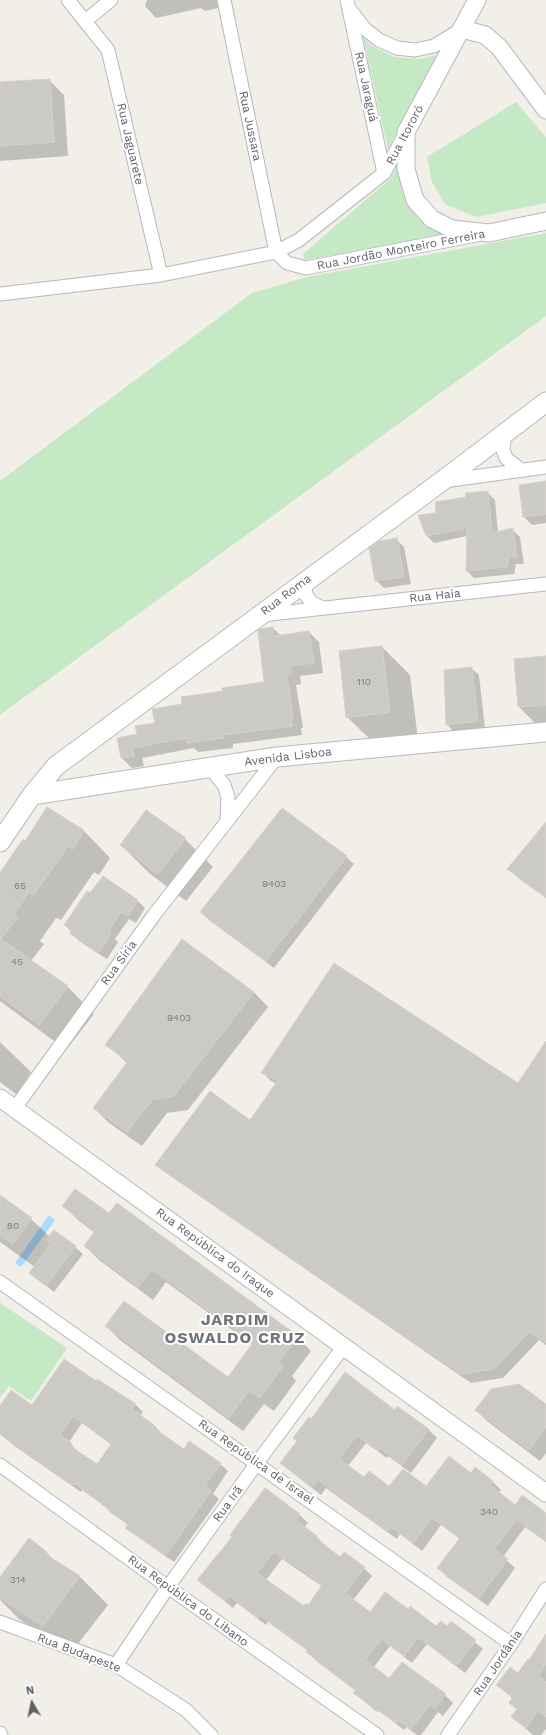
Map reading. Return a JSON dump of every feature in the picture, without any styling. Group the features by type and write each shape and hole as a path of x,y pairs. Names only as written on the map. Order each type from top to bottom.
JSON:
{"main road":[{"name":"Rua Roma","path":"0,842 32,795 56,766 442,481 546,402"},
{"name":"Avenida Lisboa","path":"32,795 277,757 546,732"}],"street":[{"name":"Rua Jaguarete","path":"68,0 108,50 161,275"},
{"path":"85,21 111,0"},
{"name":"Rua Jussara","path":"224,0 276,252"},
{"name":"Rua Itororó","path":"276,252 299,240 384,173 477,0"},
{"path":"348,4 365,29 379,40 397,48 415,50 434,46 462,28 485,35 499,47 546,110"},
{"name":"Rua Jaraguá","path":"348,4 384,173"},
{"path":"406,132 406,169 416,200 432,219 452,229 489,233"},
{"name":"Rua Jordão Monteiro Ferreira","path":"276,252 287,263 306,268 546,221"},
{"path":"0,294 161,275 276,252"},
{"path":"505,432 503,450 506,458 521,470"},
{"path":"442,481 546,467"},
{"path":"304,582 306,595 312,603 323,608"},
{"name":"Rua Haia","path":"260,615 546,584"},
{"name":"Rua Síria","path":"15,1108 122,958 277,757"},
{"path":"210,768 224,785 228,797 227,820"},
{"name":"Rua República do Iraque","path":"0,1098 546,1493"},
{"name":"Rua República de Israel","path":"0,1282 512,1644"},
{"name":"Rua Irã","path":"116,1666 168,1587 257,1463 344,1346"},
{"name":"Rua República do Libano","path":"0,1465 168,1587 377,1735"},
{"name":"Rua Jordânia","path":"448,1735 512,1644 546,1589"},
{"name":"Rua Budapeste","path":"0,1622 116,1666 186,1710 211,1735"}],"green space":[{"path":"363,37 370,45 394,57 420,59 437,55 388,149"},
{"path":"516,102 546,137 546,203 476,217 445,204 432,182 427,157"},
{"path":"397,166 407,204 427,226 449,234 305,260 303,254 390,179"},
{"path":"546,233 546,316 0,715 0,481 252,293 307,277"},
{"path":"0,1303 67,1348 31,1401 9,1386 0,1398"}],"water":[{"path":"49,1215 55,1220 21,1267 15,1263"}],"building":[{"path":"50,79 54,142 0,146 0,82"},
{"path":"546,481 546,514 523,517 519,485"},
{"path":"488,491 492,533 513,528 517,557 509,557 507,567 466,571 467,528 426,536 418,515 436,513 435,502 466,497 465,493"},
{"path":"397,538 404,577 375,581 369,548 380,541"},
{"path":"273,627 274,636 309,631 314,663 290,666 291,674 287,675 293,718 291,718 292,726 224,735 224,738 187,743 187,738 154,744 133,748 134,756 121,758 117,738 137,734 135,726 155,723 152,709 182,704 181,697 223,691 222,688 264,682 258,630"},
{"path":"382,646 390,712 346,718 339,651"},
{"path":"546,656 546,705 518,707 514,659"},
{"path":"472,667 478,721 446,725 444,670"},
{"path":"47,807 84,830 73,849 68,846 34,895 29,892 14,914 18,917 1,939 68,986 39,1025 0,996 0,873 23,839 25,841"},
{"path":"282,808 347,856 266,961 200,912"},
{"path":"146,810 186,838 158,874 120,845"},
{"path":"546,822 546,897 507,869"},
{"path":"103,876 138,900 128,916 121,912 108,932 111,934 99,952 70,934 72,930 64,925 87,891 90,893"},
{"path":"182,939 254,992 174,1096 153,1099 127,1132 93,1108 128,1061 105,1045"},
{"path":"334,963 518,1083 546,1041 546,1343 529,1332 494,1369 461,1374 155,1165 210,1091 250,1120 278,1080 261,1073"},
{"path":"75,1189 109,1213 117,1203 298,1336 278,1363 283,1366 260,1398 249,1391 229,1418 105,1326 124,1301 228,1377 253,1343 152,1269 138,1287 84,1246 95,1231 62,1206"},
{"path":"0,1195 32,1218 13,1244 0,1235"},
{"path":"54,1230 76,1246 46,1286 29,1273 51,1243 46,1240"},
{"path":"64,1359 96,1381 97,1379 136,1404 132,1409 154,1425 152,1427 184,1449 189,1441 221,1463 205,1486 211,1491 166,1555 125,1528 129,1523 101,1504 102,1502 74,1483 73,1485 7,1439 8,1438 0,1432 0,1406 11,1390 32,1405","holes":["73,1416 112,1443 97,1464 70,1446 72,1443 60,1435"]},
{"path":"345,1372 395,1410 397,1406 429,1429 402,1465 380,1448 378,1451 357,1435 339,1459 364,1477 369,1471 389,1486 403,1469 426,1486 449,1456 471,1473 475,1467 493,1481 490,1485 515,1505 522,1495 546,1513 546,1541 517,1519 494,1549 508,1559 479,1598 437,1568 460,1538 432,1518 413,1543 391,1527 388,1531 318,1480 312,1487 280,1463 297,1441 293,1438 309,1417 311,1419"},
{"path":"519,1384 546,1404 546,1427 529,1450 475,1410 491,1389"},
{"path":"265,1488 300,1514 296,1520 317,1536 316,1538 340,1557 344,1552 365,1567 345,1593 370,1612 385,1592 408,1609 410,1606 436,1626 441,1621 447,1626 451,1621 476,1640 457,1665 418,1637 404,1656 382,1639 365,1660 389,1678 402,1662 446,1694 435,1709 430,1705 411,1729 398,1720 396,1723 353,1693 356,1690 306,1652 308,1650 260,1615 258,1618 229,1596 225,1601 197,1580 232,1537 230,1535","holes":["274,1552 294,1567 295,1565 322,1585 308,1605 306,1603 304,1606 257,1573"]},
{"path":"29,1538 47,1552 45,1554 80,1576 43,1626 0,1598 0,1577"},
{"path":"546,1634 546,1664 538,1676 546,1682 546,1717 538,1711 526,1728 511,1717 517,1709 509,1703 513,1697 496,1685 510,1667 518,1673 528,1659 529,1660"}],"district":[{"name":"JARDIM OSWALDO CRUZ","path":"235,1329"}]}
